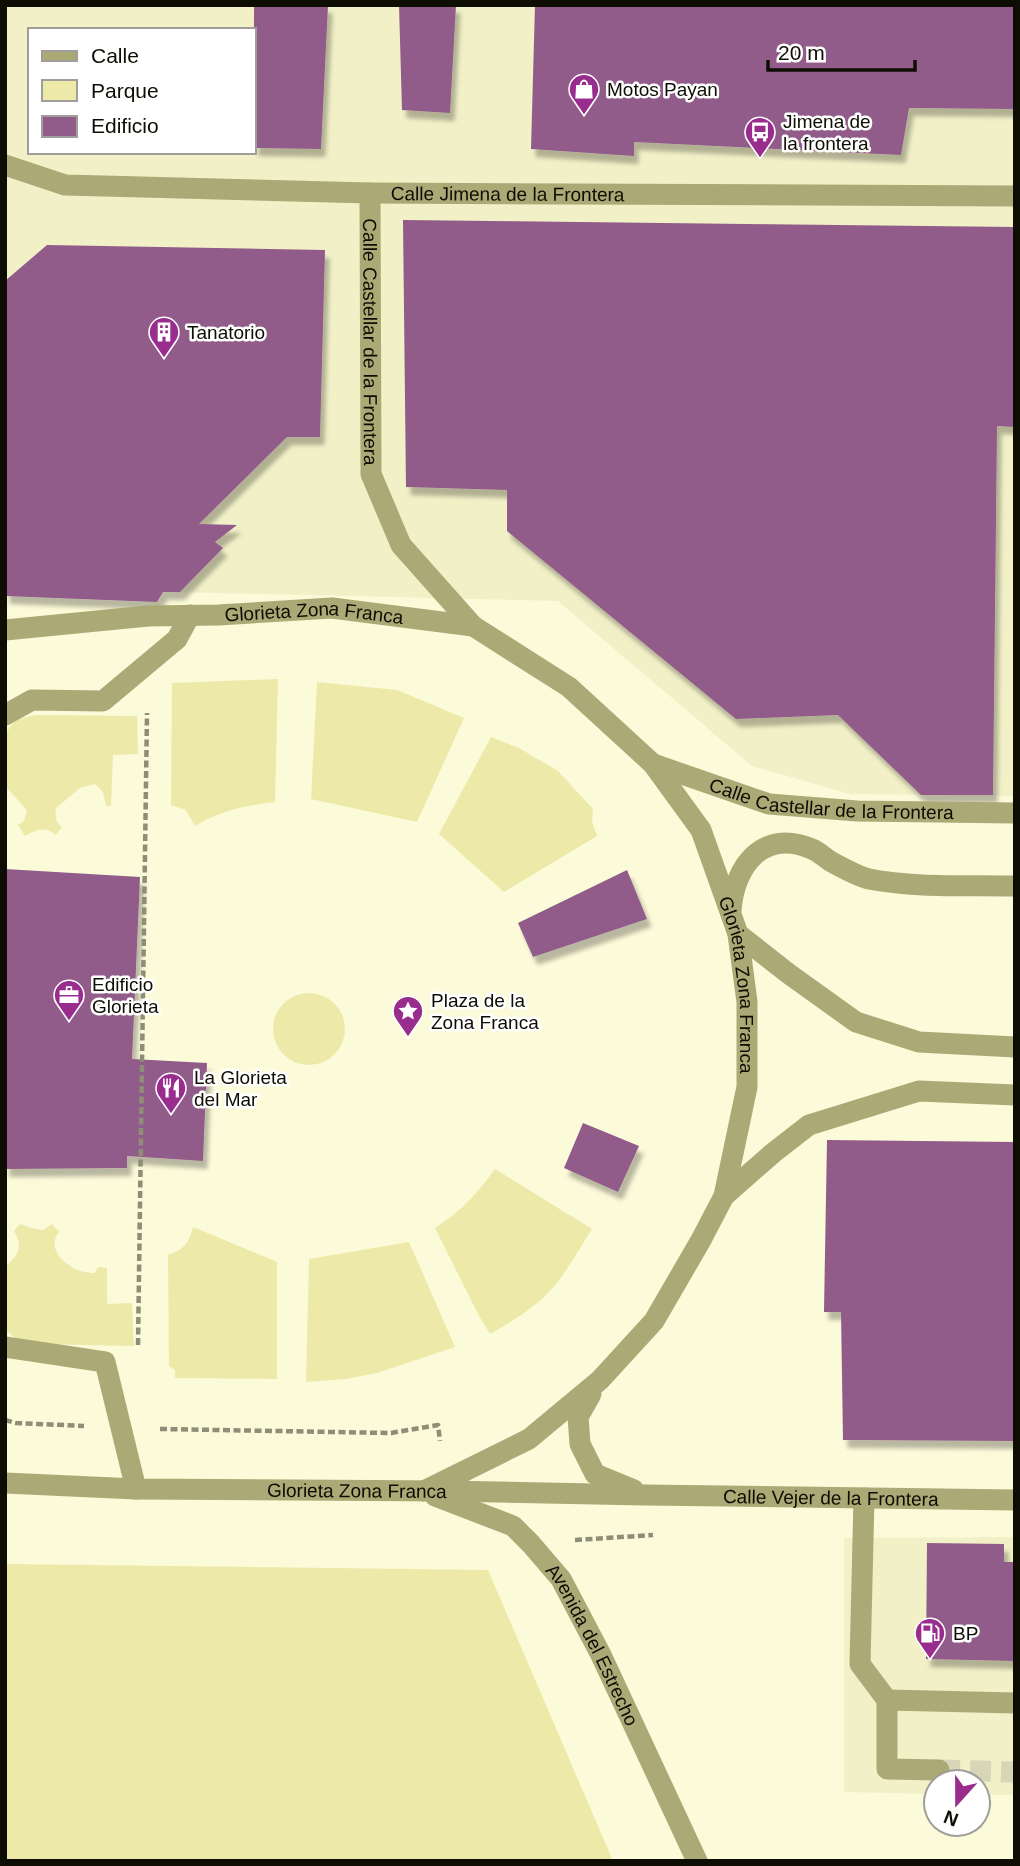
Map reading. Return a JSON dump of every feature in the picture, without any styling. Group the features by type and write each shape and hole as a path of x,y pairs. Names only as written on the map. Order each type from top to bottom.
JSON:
{"street":[{"name":"Calle Jimena de la Frontera","path":"5,165 65,186 370,193 1015,196"},
{"name":"Calle Castellar de la Frontera","path":"370,193 371,474 401,545 473,626"},
{"name":"Glorieta Zona Franca","path":"5,630 148,616 332,608 473,626 569,687 653,764 701,830 738,934 747,1002 747,1087 724,1196 654,1321 600,1380 528,1439 424,1491 136,1489 5,1483"},
{"path":"5,715 32,700 103,701 177,639 190,615"},
{"name":"Calle Castellar de la Frontera","path":"653,764 769,804 857,811 1015,813"},
{"path":"991,813 1015,799"},
{"path":"730,913 732,892 740,873 752,856 770,845 792,844 813,849 866,878 906,883 1015,886"},
{"path":"738,934 856,1022 919,1042 1015,1047"},
{"path":"724,1196 809,1125 919,1091 1015,1095"},
{"path":"5,1347 105,1362 136,1489"},
{"name":"Calle Vejer de la Frontera","path":"600,1380 578,1417 580,1444 595,1474 645,1495"},
{"name":"Calle Vejer de la Frontera","path":"424,1491 1015,1500"},
{"name":"Avenida del Estrecho","path":"424,1491 513,1526 561,1579 601,1655 697,1861"},
{"path":"864,1498 860,1664 887,1700 887,1769 922,1770"},
{"path":"887,1700 1015,1703"}],"path":[{"path":"138,1345 148,664"},
{"path":"5,1420 16,1423 121,1428 391,1433 438,1424 446,1480"}],"shaded area":[{"path":"5,5 1015,5 1015,796 850,794 752,766 558,601 5,588"},
{"name":"BP","path":"1015,1537 1015,1795 992,1795 992,1768 922,1768 922,1794 844,1792 844,1538"}],"green space":[{"path":"278,679 275,802 214,816 195,826 186,810 171,805 172,683"},
{"path":"317,682 397,690 464,718 417,822 311,799"},
{"path":"36,715 137,716 138,754 113,755 111,806 106,806 103,792 95,784 80,788 56,808 56,819 62,827 56,835 48,830 41,830 25,836 18,825 24,821 27,810 5,786 5,743 8,730 20,719"},
{"path":"491,737 519,748 558,771 593,809 592,822 597,836 504,892 439,834"},
{"path":"316,993 335,1003 343,1015 343,1043 335,1055 323,1063 302,1065 283,1055 275,1043 273,1022 283,1003 295,995"},
{"path":"495,1169 592,1229 551,1290 525,1312 490,1334 435,1228 468,1202"},
{"path":"20,1224 43,1230 52,1224 59,1232 55,1240 58,1254 70,1266 94,1273 99,1267 107,1268 107,1304 132,1303 134,1346 35,1344 18,1340 5,1330 5,1267 18,1251 19,1242 14,1231"},
{"path":"193,1227 277,1262 277,1379 175,1378 175,1370 169,1366 168,1255 185,1245"},
{"path":"409,1242 455,1347 377,1373 306,1382 309,1259"},
{"path":"5,1564 488,1570 613,1861 5,1861"}],"building":[{"path":"254,5 328,5 321,149 256,148"},
{"path":"399,5 456,5 450,113 402,110"},
{"path":"535,5 1015,5 1015,109 909,108 901,155 634,142 634,156 531,149"},
{"path":"403,220 1015,227 1015,427 997,426 993,795 921,795 838,715 736,719 507,531 507,490 406,487"},
{"name":"Tanatorio","path":"47,245 325,250 320,437 287,437 199,524 237,525 215,542 223,548 180,592 163,592 157,602 5,596 5,281"},
{"name":"Edificio Glorieta","path":"5,869 140,877 132,1059 207,1063 203,1161 127,1156 127,1168 5,1169"},
{"path":"627,870 647,919 533,957 518,923"},
{"path":"583,1123 639,1146 618,1192 564,1168"},
{"path":"827,1140 1015,1142 1015,1441 843,1440 841,1312 824,1312"},
{"path":"927,1543 1004,1544 1004,1562 1015,1562 1015,1661 926,1659"}],"tunnel":[{"path":"992,1771 1015,1772"}],"place":[{"name":"Motos Payan","path":"584,116"},
{"name":"Jimena de la frontera","path":"760,159"},
{"name":"Tanatorio","path":"164,359"},
{"name":"Edificio Glorieta","path":"69,1022"},
{"name":"Plaza de la Zona Franca","path":"408,1038"},
{"name":"La Glorieta del Mar","path":"171,1115"},
{"name":"BP","path":"930,1660"}]}
